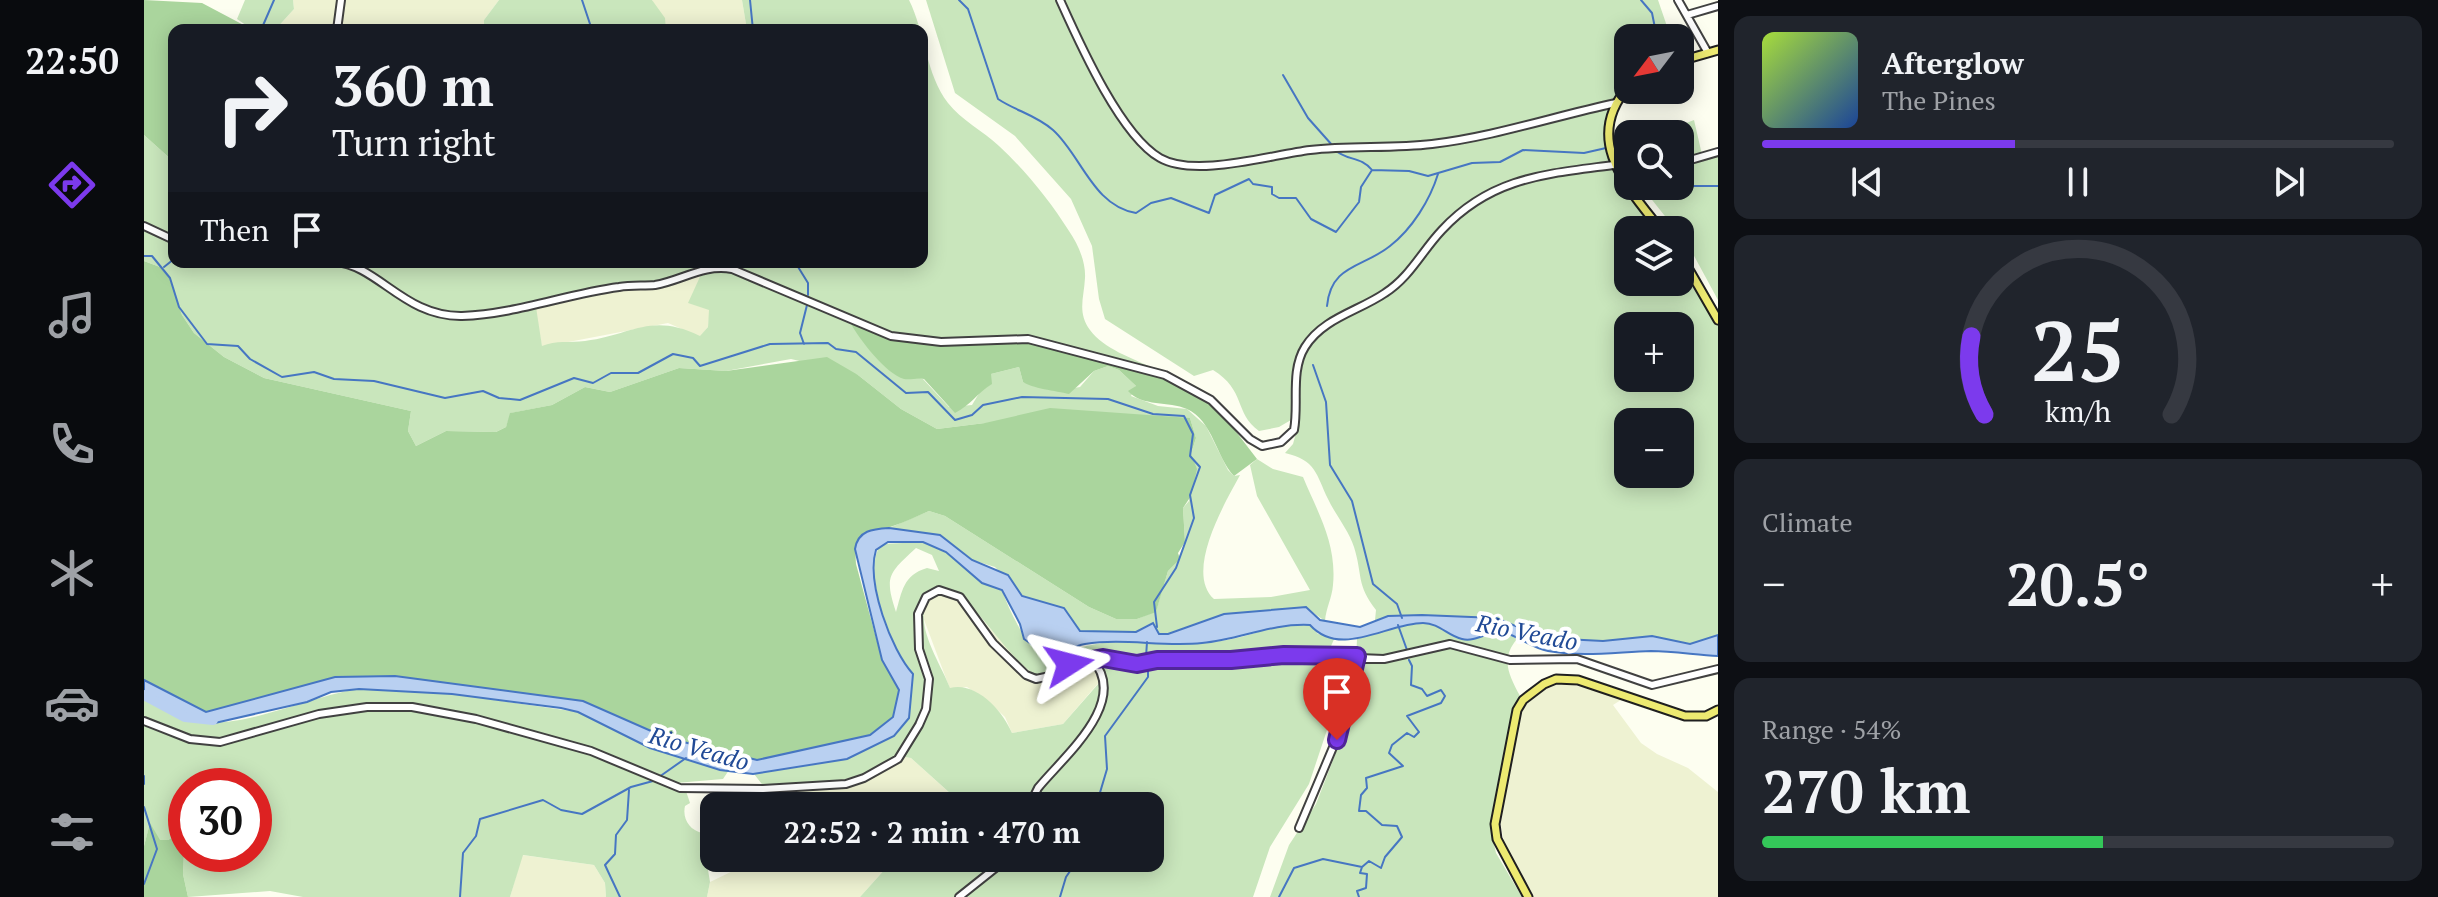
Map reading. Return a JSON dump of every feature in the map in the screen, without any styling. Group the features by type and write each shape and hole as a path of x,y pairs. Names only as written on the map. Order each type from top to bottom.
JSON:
{"main road":[{"path":"1694,57 1718,50"},
{"path":"1613,165 1610,131 1616,104"},
{"path":"1694,278 1718,320"},
{"path":"1528,897 1503,853 1495,824 1513,725 1523,700 1544,684 1569,678 1685,716 1706,716 1718,710"}],"street":[{"path":"338,24 341,0"},
{"path":"1060,0 1084,51 1133,134 1160,158 1180,165 1210,164 1314,149 1433,144 1614,103"},
{"path":"1678,0 1708,53"},
{"path":"1687,15 1718,6"},
{"path":"1694,159 1718,152"},
{"path":"353,268 421,308 459,316 513,310 618,287 657,284 710,268 732,269 891,336 941,342 1028,339 1165,375 1200,392 1255,443 1268,446 1281,442 1294,430 1299,363 1309,342 1335,319 1397,284 1444,227 1462,212 1499,188 1524,178 1613,165"},
{"path":"144,226 168,237"},
{"path":"144,721 190,739 220,742 319,714 367,707 412,707 476,719 591,751 680,788 763,789 835,785 864,778 890,765 903,754 913,737 926,709 929,679 919,649 918,614 924,600 935,591 946,591 960,597 984,633 1030,678 1044,678 1074,661 1092,659 1109,658 1137,664 1157,660 1231,660 1284,655 1392,658 1450,644 1510,660 1577,659 1652,685 1718,669"},
{"path":"1299,828 1342,726 1357,656"},
{"path":"1036,792 1081,739 1102,700 1104,680 1092,659"},
{"path":"959,897 990,872"}],"green space":[{"path":"144,0 202,3 242,24 168,24 168,157 144,135"},
{"path":"245,0 293,0 294,9 280,24 244,24 237,19"},
{"path":"293,0 499,0 484,24 280,24 294,9"},
{"path":"499,0 652,0 665,18 666,24 484,24"},
{"path":"652,0 742,0 746,24 663,24"},
{"path":"742,0 909,0 918,24 746,24"},
{"path":"926,0 1658,0 1666,24 1614,24 1615,104 1610,146 1614,154 1614,200 1641,200 1654,216 1614,216 1614,296 1694,296 1694,277 1718,321 1718,635 1690,644 1652,636 1604,641 1545,638 1496,618 1422,615 1375,620 1376,610 1363,586 1352,541 1314,469 1303,460 1285,453 1293,444 1299,422 1291,420 1279,427 1259,431 1246,417 1231,385 1213,370 1194,376 1105,319 1099,299 1092,246 1071,199 1015,136 955,93"},
{"path":"928,60 948,103 1019,166 1072,236 1084,266 1082,311 1090,330 1111,348 1153,368 1026,339 999,344 961,343 880,360 899,374 923,379 949,407 972,405 981,390 991,384 991,374 1019,367 1023,382 1056,391 1080,387 1094,371 1108,366 1119,370 1136,386 1131,396 1158,406 1187,409 1206,426 1228,470 1234,476 1240,475 1217,519 1205,555 1203,572 1206,587 1214,599 1271,597 1310,590 1257,496 1250,465 1257,459 1273,469 1303,477 1325,529 1332,556 1333,585 1325,621 1305,607 1224,614 1168,634 1159,634 1153,623 1136,632 1080,631 1066,615 1022,596 995,567 972,560 940,535 889,528 929,511 945,516 1089,607 1116,619 1137,619 1156,611 1168,571 1176,563 1185,542 1183,508 1189,501 1192,486 1191,454 1196,438 1190,418 985,423 937,429 901,409 858,375 791,359 726,371 679,368 610,392 585,387 552,405 511,413 506,427 496,432 446,431 416,446 408,431 411,411 264,378 224,357 194,333 182,315 170,279 160,267 144,261 144,135 168,157 168,268 704,268 928,268","holes":["704,268 688,303 709,310 708,327 700,336 683,329 654,325 601,338 542,346 536,307 622,286 666,281"]},
{"path":"1694,120 1703,159 1718,156 1718,300 1694,256 1694,216 1665,216 1652,200 1694,200"},
{"path":"144,261 160,267 170,279 182,315 194,333 224,357 264,378 411,411 408,431 416,446 446,431 496,432 506,427 510,413 552,405 585,387 610,392 679,368 726,371 827,357 858,375 901,409 937,429 985,423 1050,408 1190,418 1196,438 1191,454 1197,469 1191,496 1183,508 1185,542 1178,553 1180,559 1168,571 1156,612 1137,619 1116,619 1089,607 945,516 929,511 864,534 857,543 856,564 882,660 899,690 893,717 870,735 766,759 740,759 667,738 583,701 395,676 335,677 206,712 144,680"},
{"path":"705,268 710,310 708,327 700,337 668,323 542,347 535,307 615,287 666,281"},
{"path":"850,322 875,331 961,343 999,344 1025,339 1153,368 1214,403 1257,459 1234,476 1209,430 1196,415 1187,409 1148,402 1134,396 1128,391 1136,386 1119,370 1108,366 1094,371 1069,394 1023,382 1019,367 991,374 992,384 955,413 924,379 904,379 889,370 860,337"},
{"path":"923,542 946,552 984,584 1002,590 1024,635 1043,655 1105,643 1220,641 1296,625 1310,625 1318,634 1335,637 1328,653 1336,677 1329,724 1309,784 1270,847 1253,897 860,897 882,872 1164,872 1164,792 949,792 911,758 899,756 869,773 841,780 765,788 754,774 819,764 909,718 913,674 896,648 881,610 874,571 882,544","holes":["916,548 932,555 939,571 927,568 913,575 902,591 896,612 890,590 891,576","951,592 961,597 1014,656 1035,674 1090,661 1106,675 1063,724 1012,733 995,707 979,693 960,687 950,688 928,640 924,615 926,603 933,593"]},
{"path":"944,590 965,601 1028,670 1086,658 1094,661 1106,674 1063,724 1012,733 1005,717 989,702 967,687 950,689 923,617 927,597"},
{"path":"1413,623 1434,624 1463,640 1501,631 1517,639 1509,653 1508,667 1520,696 1513,707 1490,826 1496,853 1522,897 1270,897 1289,845 1316,804 1354,706 1357,639"},
{"path":"1561,682 1624,698 1613,705 1641,743 1688,768 1718,792 1718,897 1532,897 1506,854 1499,814 1522,710 1540,689"},
{"path":"359,689 452,694 578,712 650,748 729,770 723,779 676,783 686,791 690,803 685,806 686,819 700,832 700,872 708,872 710,882 707,897 606,897 605,883 594,865 523,855 510,897 303,897 270,891 188,897 183,872 272,872 272,768 168,768 168,840 159,840 150,824 144,846 144,692 194,719 210,722 252,717"},
{"path":"899,756 911,758 949,792 767,792 765,788 841,780 869,773"},
{"path":"150,823 160,840 168,840 168,872 183,872 188,897 144,897 144,846"},
{"path":"522,855 594,865 605,883 606,897 510,897"},
{"path":"731,872 882,872 860,897 707,897 710,882"}],"water":[{"path":"889,528 940,535 972,560 1008,575 1022,596 1064,608 1080,631 1136,632 1153,623 1159,634 1168,634 1224,614 1306,607 1320,620 1360,627 1388,616 1422,615 1496,618 1545,638 1603,641 1652,636 1690,644 1718,635 1718,656 1660,651 1561,653 1542,650 1504,632 1467,640 1423,623 1350,639 1322,635 1310,625 1295,625 1202,643 1099,642 1081,645 1050,657 1024,639 1020,624 1002,590 982,583 946,552 923,542 888,542 876,550 874,580 889,633 913,674 909,718 894,736 847,759 753,774 720,770 650,748 578,712 452,694 359,689 331,692 307,702 215,723 194,719 144,692 144,680 206,712 335,677 395,676 583,701 667,738 757,760 870,735 893,717 899,690 882,660 855,549 863,534"}],"waterway":[{"path":"264,24 274,0"},
{"path":"582,0 590,24"},
{"path":"750,0 752,24"},
{"path":"959,0 968,9 998,99 1053,130 1098,190 1121,208 1136,213 1151,203 1171,198 1209,213 1215,195 1249,179 1253,184 1272,187 1272,194 1279,198 1296,198 1311,219 1336,232 1359,202 1361,187 1372,170"},
{"path":"1641,0 1652,13 1654,24"},
{"path":"1283,75 1308,118 1332,145"},
{"path":"1335,150 1372,170 1409,171 1428,176 1472,163 1500,162 1523,150 1584,153 1606,148"},
{"path":"1327,306 1330,292 1342,274 1390,246 1413,223 1438,174"},
{"path":"1694,186 1718,186"},
{"path":"144,256 152,256 170,278 179,307 207,344 238,346 250,359 282,377 314,372 334,379 374,381 445,398 483,391 499,398 520,400 574,378 593,383 611,373 638,373 673,354 693,358 700,366 770,344 828,343 836,349 856,352 906,393 928,392 955,420 972,415 983,405 1022,397 1108,399 1153,414 1184,416 1193,434 1190,456 1200,467 1190,495 1194,518 1176,568 1154,602 1157,627"},
{"path":"164,267 168,264"},
{"path":"799,268 808,283 808,295"},
{"path":"804,344 800,333 807,305"},
{"path":"1313,365 1326,402 1330,465 1352,501 1373,584 1397,604 1402,618"},
{"path":"1398,625 1407,650"},
{"path":"1146,657 1147,642"},
{"path":"1362,867 1369,861 1381,868 1385,857 1402,837 1397,826 1382,825 1366,811 1359,811 1361,795 1367,788 1366,778 1403,766 1389,753 1392,745 1407,733 1414,737 1419,732 1407,716 1441,703 1445,696 1441,690 1427,696 1422,689 1411,685 1412,666 1409,660"},
{"path":"1100,792 1107,769 1105,736 1148,677 1148,667"},
{"name":"Rio Veado","path":"144,695 185,717 213,720"},
{"path":"659,777 686,758"},
{"path":"144,776 144,784"},
{"path":"460,897 463,853 476,836 480,819 543,800 561,810 582,814 631,787 653,781"},
{"path":"620,897 605,865 615,854 616,835 627,820 629,790"},
{"path":"144,807 157,849 144,884"},
{"path":"1279,897 1294,868 1323,859 1362,867 1360,873 1367,874 1366,888 1357,891 1359,897"},
{"path":"1060,897 1069,872"}],"route":[{"path":"1069,664 1085,658 1142,664 1157,660 1231,660 1274,655 1357,656 1337,740"}]}
